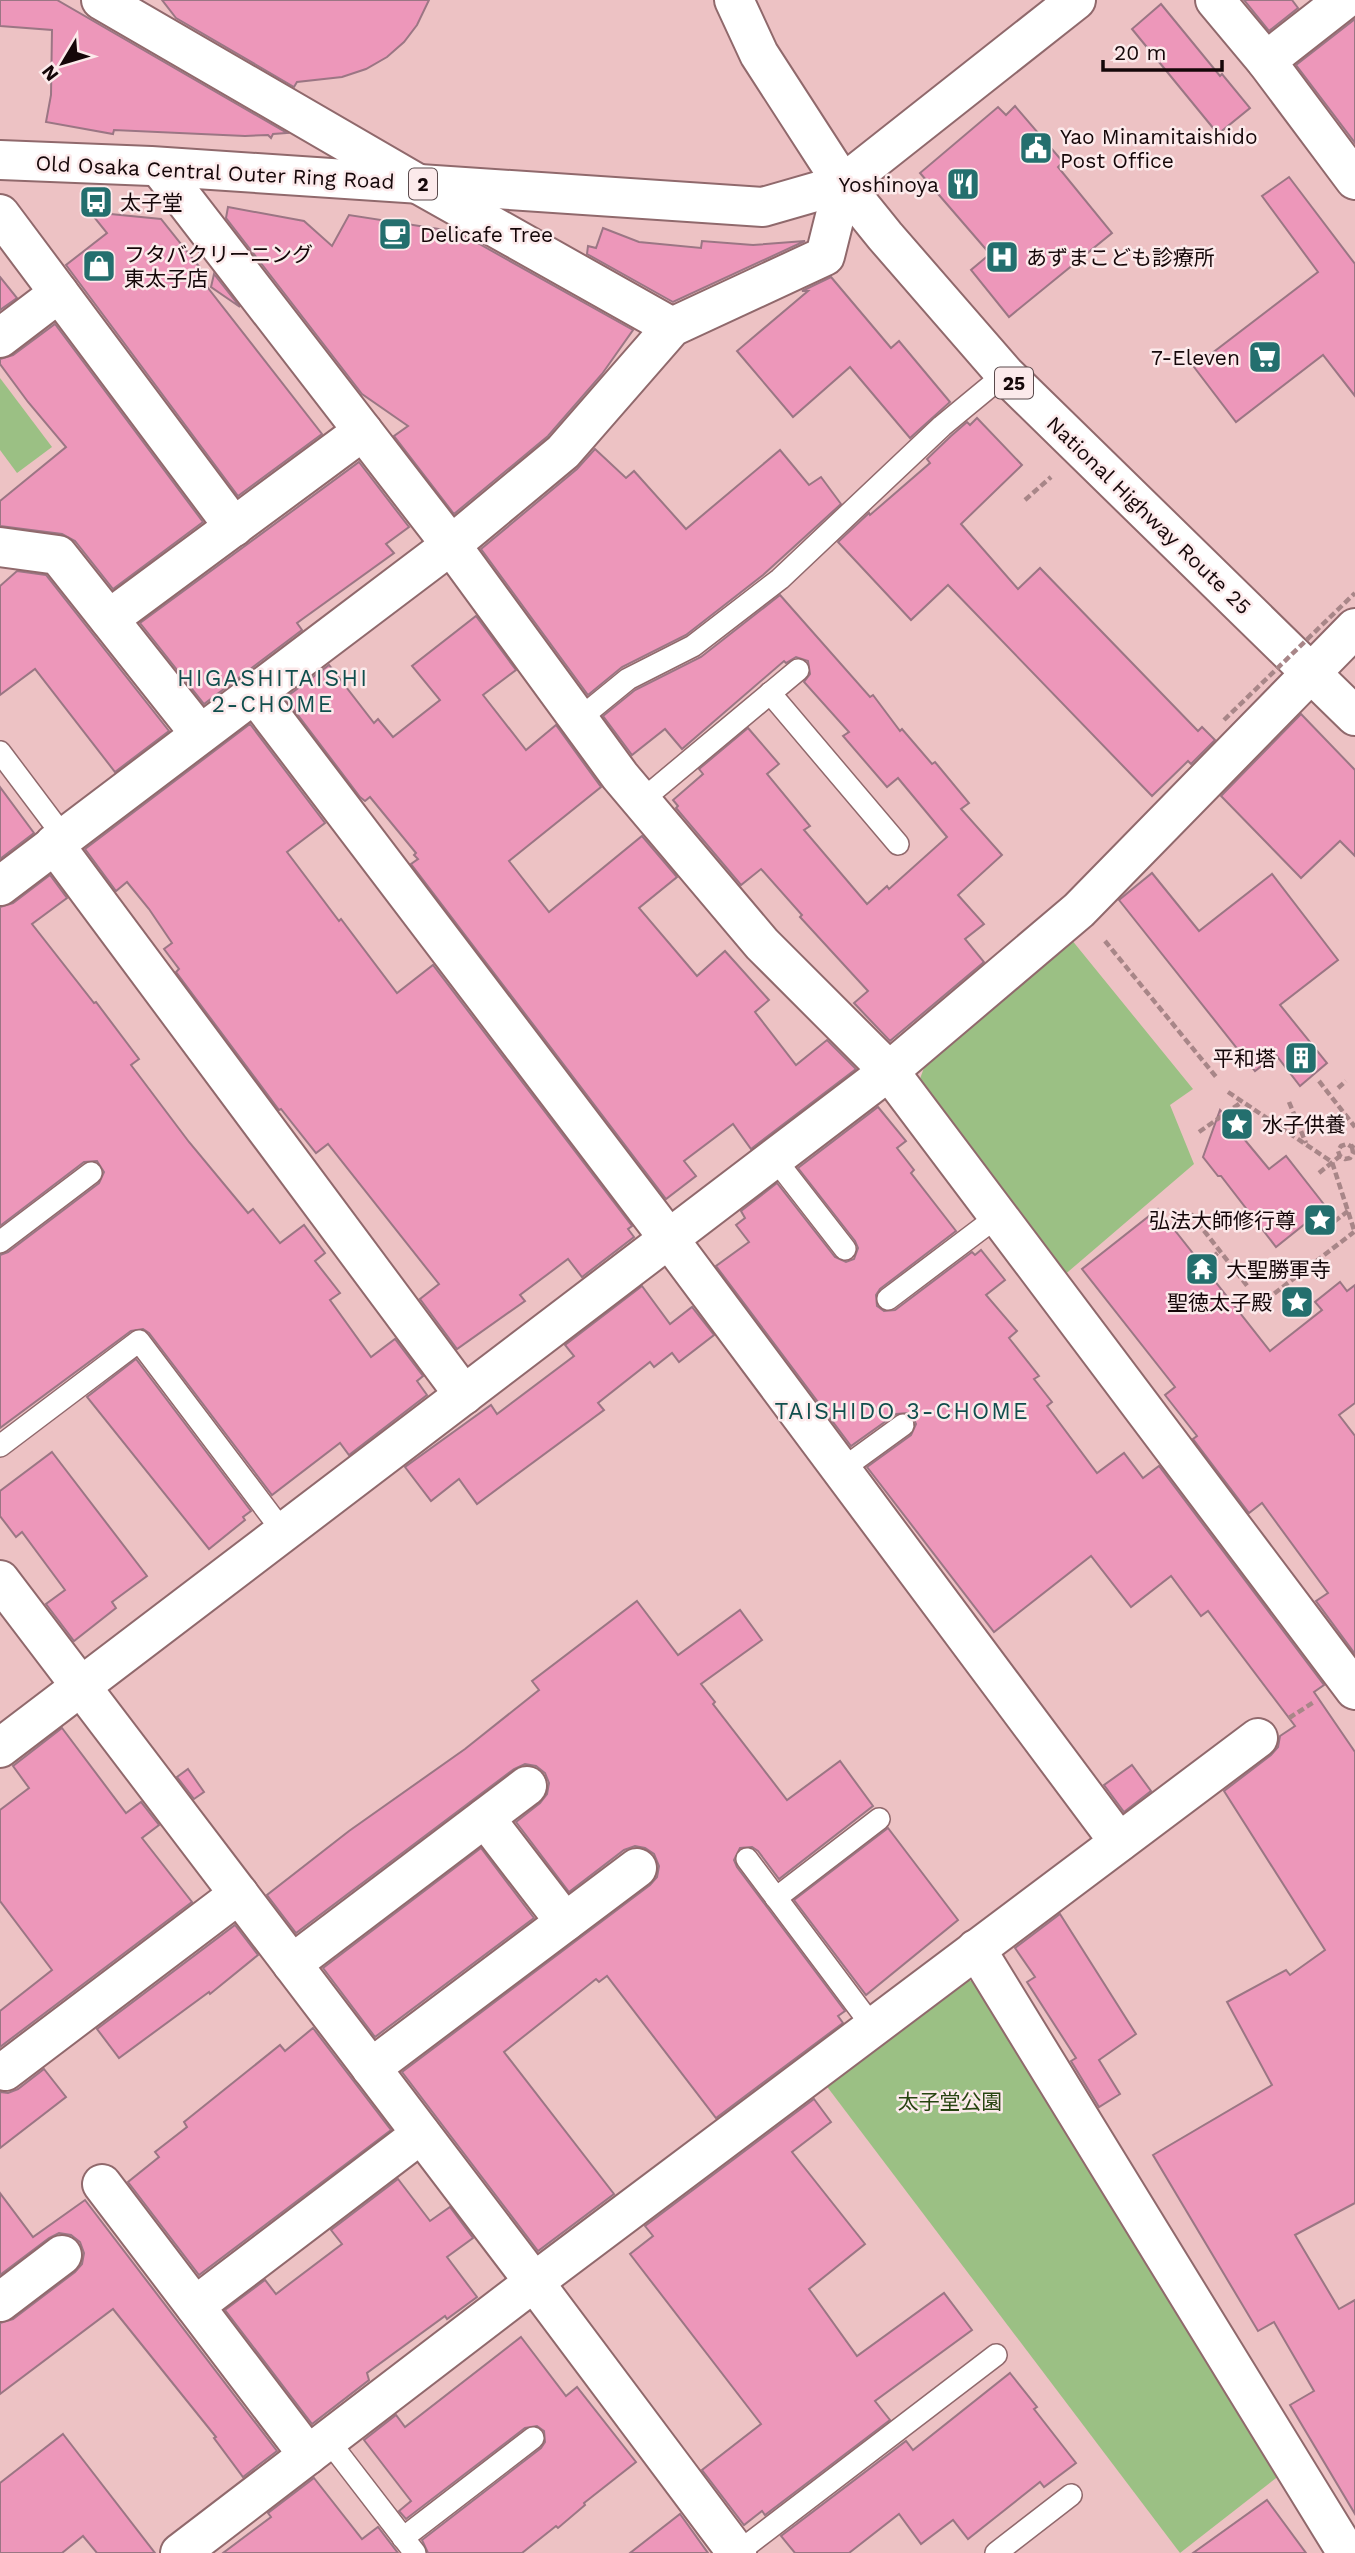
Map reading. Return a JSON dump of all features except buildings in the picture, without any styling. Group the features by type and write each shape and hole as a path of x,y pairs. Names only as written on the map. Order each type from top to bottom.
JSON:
{"main road":[{"path":"101,0 418,184 672,327"},
{"name":"National Highway Route 25","path":"734,0 759,54 844,184 1005,374 1355,716"},
{"name":"Old Osaka Central Outer Ring Road","path":"0,160 159,167 763,207 844,184 1076,0"},
{"path":"1215,0 1266,61 1355,180"},
{"path":"1266,61 1344,0"},
{"path":"159,167 451,545 620,776 762,944 889,1071 1351,1686"},
{"path":"0,886 451,545 563,452 672,327 825,256 844,184"},
{"path":"0,214 234,527"},
{"path":"0,338 59,293"},
{"path":"109,619 363,431"},
{"path":"0,547 58,555 200,734"},
{"path":"0,1748 889,1071 1079,909 1355,628"},
{"path":"254,693 669,1239 1119,1842"},
{"path":"59,841 464,1395"},
{"path":"0,1580 737,2553"},
{"path":"180,2553 534,2282 1258,1738"},
{"path":"292,1964 527,1786"},
{"path":"485,1818 565,1922"},
{"path":"371,2068 637,1868"},
{"path":"5,2071 239,1894"},
{"path":"976,1950 1347,2553"},
{"path":"195,2306 421,2134"},
{"path":"102,2183 195,2306 318,2448"},
{"path":"0,2302 62,2255"}],"lane":[{"path":"579,719 628,679 693,646 780,579 942,426 1005,374"},
{"path":"641,801 798,670"},
{"path":"770,693 898,844"},
{"path":"0,752 59,841"},
{"path":"775,1159 845,1249"},
{"path":"0,1242 91,1173"},
{"path":"888,1299 998,1216"},
{"path":"0,1446 139,1341 284,1533"},
{"path":"841,1470 902,1425"},
{"path":"776,1898 879,1819"},
{"path":"747,1859 873,2027"},
{"path":"737,2553 996,2355"},
{"path":"318,2448 409,2545 533,2438"},
{"path":"996,2553 1071,2495"}],"path":[{"path":"1025,499 1051,477"},
{"path":"1224,720 1355,593"},
{"path":"1079,909 1217,1078"},
{"path":"1319,1081 1355,1127"},
{"path":"1338,1088 1346,1082"},
{"path":"1228,1092 1332,1162 1355,1232 1266,1300"},
{"path":"1199,1132 1242,1102"},
{"path":"1289,1102 1306,1144"},
{"path":"1341,1146 1353,1146 1350,1158 1340,1156 1338,1151 1341,1146"},
{"path":"1318,1173 1340,1156"},
{"path":"1326,1228 1348,1211"},
{"path":"1191,1214 1248,1287"},
{"path":"1204,1264 1220,1251"},
{"path":"1258,1738 1351,1686"}],"green space":[{"path":"0,378 52,447 17,473 0,450"},
{"path":"1071,939 1193,1089 1170,1105 1194,1164 1062,1277 917,1087 925,1065"},
{"name":"太子堂公園","path":"950,1981 981,1981 1280,2475 1180,2553 822,2080"}],"place":[{"name":"Yao Minamitaishido Post Office","path":"1036,148"},
{"name":"Yoshinoya","path":"963,184"},
{"name":"太子堂","path":"96,202"},
{"name":"Delicafe Tree","path":"395,234"},
{"name":"あずまこども診療所","path":"1002,257"},
{"name":"フタバクリーニング 東太子店","path":"99,266"},
{"name":"7-Eleven","path":"1265,357"},
{"name":"平和塔","path":"1301,1058"},
{"name":"水子供養","path":"1237,1124"},
{"name":"弘法大師修行尊","path":"1320,1220"},
{"name":"大聖勝軍寺","path":"1202,1269"},
{"name":"聖徳太子殿","path":"1297,1302"}],"district":[{"name":"HIGASHITAISHI 2-CHOME","path":"273,691"},
{"name":"TAISHIDO 3-CHOME","path":"902,1411"}]}
